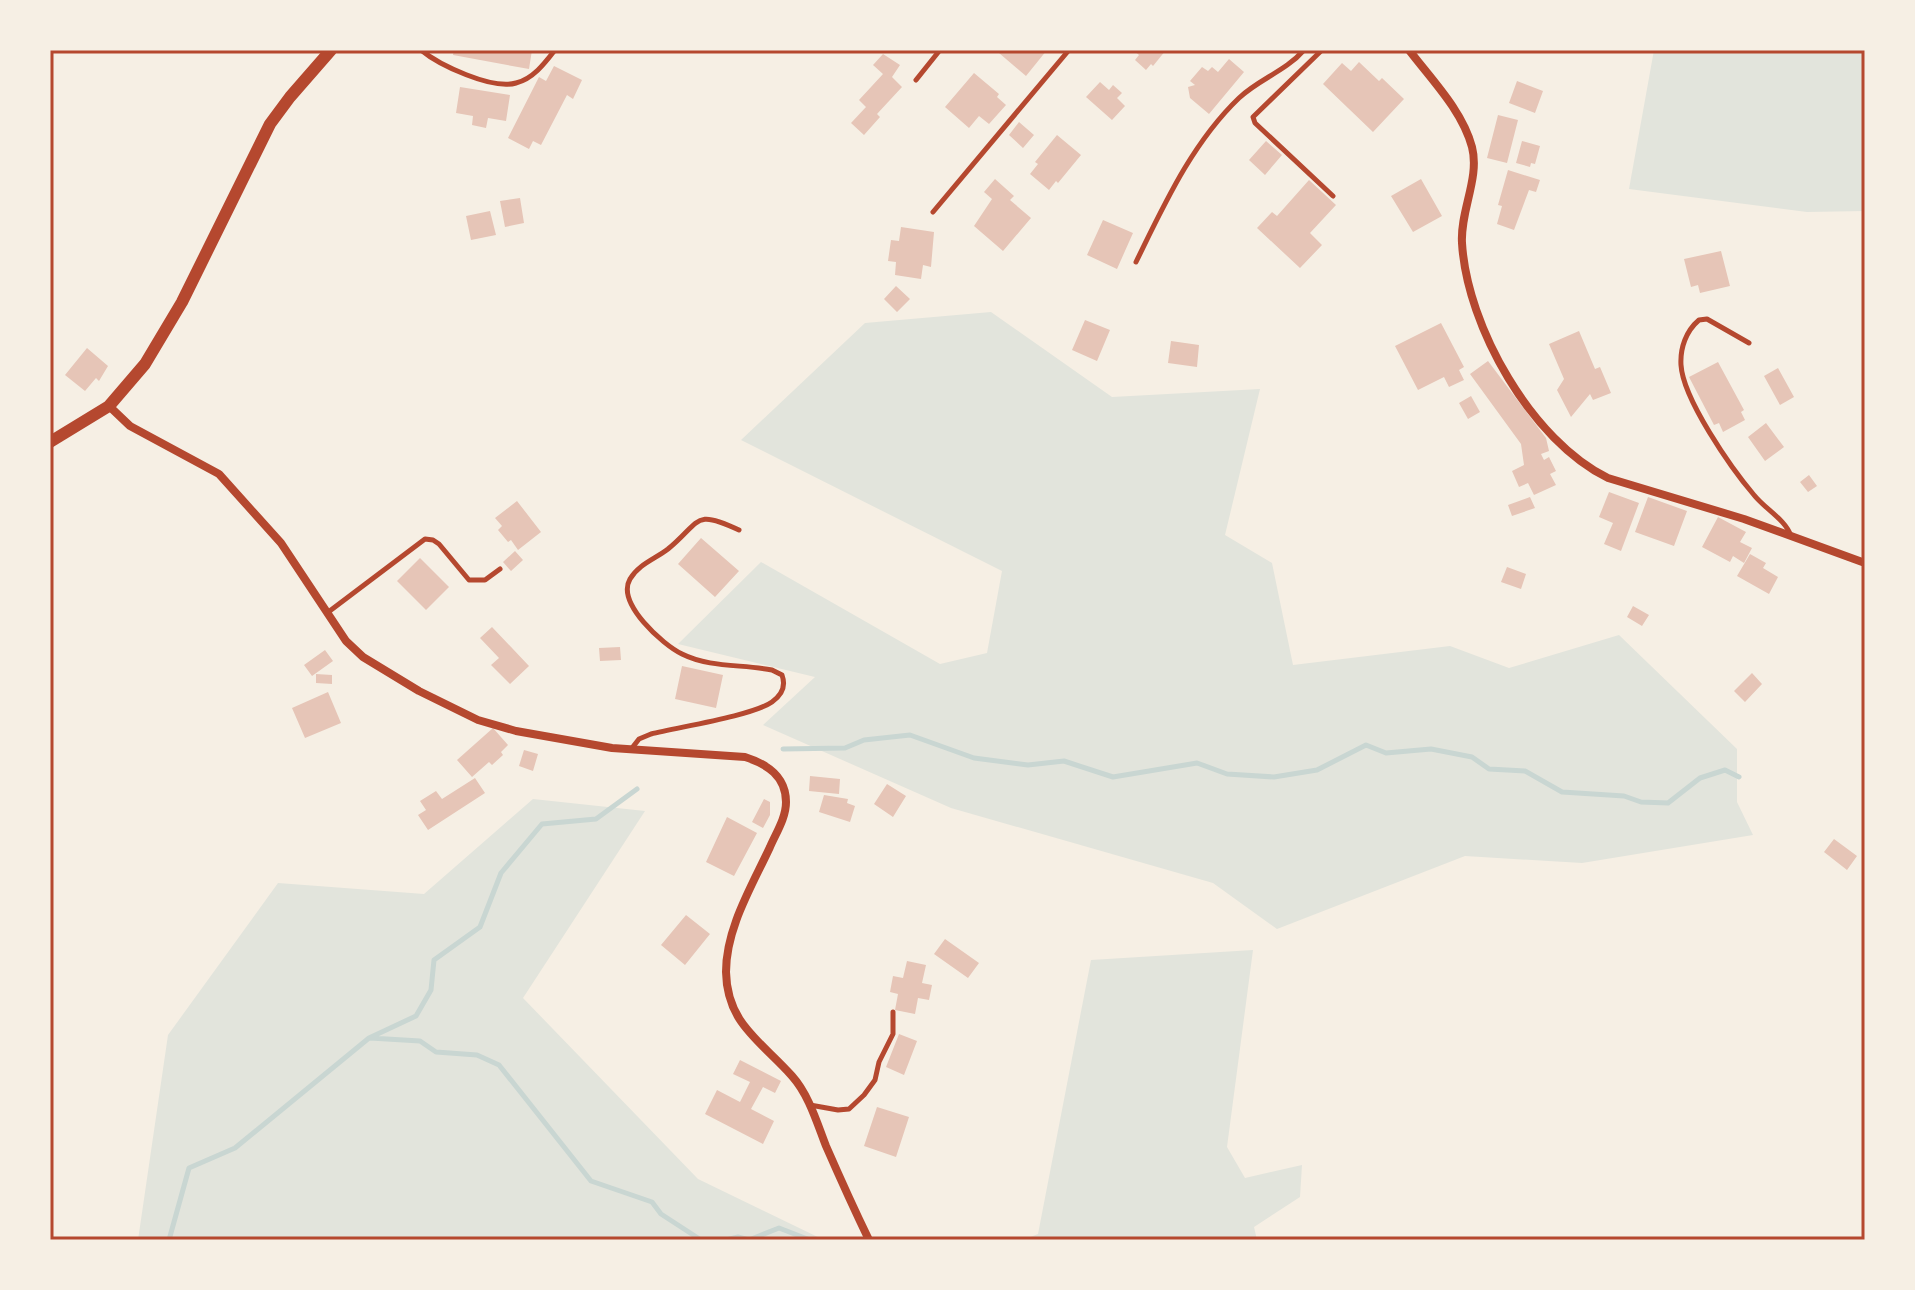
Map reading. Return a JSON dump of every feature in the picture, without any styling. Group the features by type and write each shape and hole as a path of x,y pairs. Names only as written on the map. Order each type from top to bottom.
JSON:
{"street":[{"path":"50,442 109,406 145,364 167,329 270,124 331,50"},
{"path":"1409,50 1454,110 1472,147 1473,162 1463,217 1462,242 1476,314 1498,361 1552,435 1596,472 1608,478 1706,506 1865,563"},
{"path":"109,406 130,426 219,474 281,543 346,641 363,657 419,691 478,720 516,731 632,749 745,757 764,763 779,777 784,788 785,813 740,910 728,949 726,972 729,998 738,1020 794,1077 869,1240"}],"lane":[{"path":"421,50 437,63 507,85 520,83 530,76 555,50"},
{"path":"916,80 940,50"},
{"path":"933,212 1069,50"},
{"path":"1136,262 1190,159 1238,99 1304,50"},
{"path":"1322,50 1253,117 1255,123 1333,196"},
{"path":"1749,343 1707,319 1699,320 1686,334 1681,366 1703,419 1732,466 1755,496 1788,527 1792,537"},
{"path":"632,749 639,739 651,734 756,709 773,702 781,692 784,683 782,675 772,670 697,660 679,653 644,623 627,595 628,582 635,572 667,549 689,526 714,518 739,530"},
{"path":"326,614 425,539 439,544 469,580 485,580 500,569"},
{"path":"809,1105 849,1109 864,1095 875,1080 879,1062 893,1034 893,1012"}],"shaded area":[{"path":"1654,50 1865,50 1865,211 1807,212 1629,189"},
{"path":"991,312 1112,397 1260,389 1225,535 1272,563 1293,665 1450,646 1509,668 1619,635 1737,749 1737,802 1753,835 1582,863 1465,856 1277,929 1213,883 951,808 763,725 815,677 678,644 761,562 940,664 987,653 1002,571 741,440 865,323"},
{"path":"533,799 645,811 523,998 698,1179 824,1240 138,1240 168,1035 278,883 424,894"},
{"path":"1253,950 1227,1147 1245,1178 1302,1165 1300,1197 1254,1227 1257,1240 1023,1240 1038,1234 1091,960"}],"building":[{"path":"454,50 532,50 529,69 453,55"},
{"path":"1001,50 1047,50 1026,76 999,53"},
{"path":"1133,50 1166,50 1146,70 1135,60 1139,55"},
{"path":"883,54 900,65 892,77 902,87 877,114 880,117 864,135 851,123 866,107 859,100 883,74 873,65"},
{"path":"1229,59 1244,72 1209,114 1190,98 1188,87 1195,85 1190,81 1202,67 1208,71 1212,67 1218,72"},
{"path":"1359,62 1404,99 1373,132 1323,84 1342,63 1351,71"},
{"path":"554,66 582,80 573,99 567,95 541,145 533,141 529,149 508,138 539,77 546,81"},
{"path":"974,73 999,94 997,97 1006,105 989,124 979,116 969,128 945,107"},
{"path":"1517,81 1543,91 1535,113 1509,103"},
{"path":"1100,82 1109,90 1113,85 1122,93 1117,98 1125,106 1112,120 1086,97"},
{"path":"460,87 510,95 506,121 488,118 486,128 472,125 473,116 456,113"},
{"path":"1498,115 1518,120 1507,163 1487,158"},
{"path":"1019,122 1034,135 1023,148 1009,135"},
{"path":"1057,135 1081,155 1049,190 1030,174 1038,164 1035,162"},
{"path":"1266,141 1282,155 1265,175 1249,160"},
{"path":"1522,141 1540,146 1535,164 1531,163 1530,167 1516,163"},
{"path":"1508,170 1540,180 1536,192 1529,190 1514,230 1497,224 1502,206 1498,205"},
{"path":"995,179 1014,196 1010,200 1031,218 1003,251 974,226 992,199 984,192"},
{"path":"1421,179 1442,216 1413,232 1391,196"},
{"path":"1309,180 1336,205 1310,233 1322,245 1300,268 1257,228 1272,212 1277,216"},
{"path":"520,198 524,223 505,227 500,201"},
{"path":"490,211 496,235 471,240 466,216"},
{"path":"1103,220 1133,233 1117,269 1087,255"},
{"path":"901,227 934,232 931,267 923,265 921,279 895,275 896,262 888,261 891,240 899,241"},
{"path":"1721,251 1730,286 1700,293 1698,285 1691,287 1684,259"},
{"path":"896,286 910,299 897,312 884,299"},
{"path":"1085,320 1110,330 1097,361 1072,350"},
{"path":"1441,323 1464,367 1459,370 1464,380 1449,387 1444,377 1418,390 1395,346"},
{"path":"1579,331 1595,369 1600,367 1611,393 1593,400 1590,394 1571,417 1557,390 1564,379 1549,344"},
{"path":"1171,341 1199,345 1197,367 1168,363"},
{"path":"87,348 108,366 99,381 96,378 85,391 65,375"},
{"path":"1488,361 1546,438 1549,451 1541,454 1544,460 1549,457 1556,471 1550,474 1556,485 1534,495 1528,483 1519,487 1512,471 1524,465 1521,444 1470,374"},
{"path":"1718,362 1744,410 1741,412 1745,420 1723,432 1719,423 1714,425 1689,377"},
{"path":"1778,368 1794,397 1780,405 1764,376"},
{"path":"1471,396 1480,412 1468,419 1459,403"},
{"path":"1766,423 1784,447 1765,461 1748,437"},
{"path":"1809,475 1817,486 1808,492 1800,482"},
{"path":"1609,492 1639,503 1621,551 1604,544 1613,523 1599,517"},
{"path":"1530,497 1535,508 1512,516 1508,505"},
{"path":"1648,497 1687,511 1674,546 1635,532"},
{"path":"517,501 541,532 518,550 498,530 502,526 495,518"},
{"path":"1718,517 1746,532 1740,542 1752,548 1744,563 1733,556 1730,562 1702,547"},
{"path":"701,538 739,571 715,597 678,564"},
{"path":"515,551 523,560 511,571 503,562"},
{"path":"1750,554 1766,563 1763,568 1778,577 1769,594 1737,576"},
{"path":"420,558 449,587 426,610 397,581"},
{"path":"1507,567 1526,574 1521,589 1501,582"},
{"path":"1633,606 1649,615 1642,626 1627,617"},
{"path":"492,627 529,666 510,684 491,665 499,658 480,638"},
{"path":"620,647 621,660 600,661 599,648"},
{"path":"325,650 333,661 312,676 304,665"},
{"path":"682,666 723,675 716,708 675,699"},
{"path":"1752,673 1762,684 1745,702 1734,691"},
{"path":"316,674 332,675 332,684 316,683"},
{"path":"328,692 341,723 305,738 292,708"},
{"path":"493,728 508,745 492,765 489,762 472,777 457,760"},
{"path":"524,750 538,754 533,771 519,766"},
{"path":"810,776 840,779 839,794 809,791"},
{"path":"475,778 485,793 428,830 418,815 426,810 420,801 436,791 442,799"},
{"path":"887,784 906,796 893,817 874,804"},
{"path":"824,795 848,799 847,803 855,806 850,822 819,812"},
{"path":"764,799 770,802 770,815 763,828 752,822"},
{"path":"727,817 757,833 734,876 706,862"},
{"path":"1834,839 1857,856 1847,870 1824,852"},
{"path":"686,915 710,934 685,965 661,945"},
{"path":"945,939 979,963 968,978 934,954"},
{"path":"907,961 926,965 922,983 932,985 929,1000 918,998 915,1014 895,1010 898,994 890,992 893,976 903,978"},
{"path":"899,1034 917,1041 904,1075 886,1067"},
{"path":"740,1060 781,1081 775,1093 763,1087 751,1109 774,1121 763,1144 705,1114 717,1090 740,1102 750,1082 733,1074"},
{"path":"877,1107 909,1117 896,1157 864,1146"}],"waterway":[{"path":"783,749 845,748 864,740 910,735 974,758 1028,765 1064,761 1113,777 1197,763 1227,774 1274,777 1317,770 1366,745 1386,753 1431,749 1472,757 1489,769 1525,771 1562,792 1624,796 1641,802 1668,803 1700,778 1725,770 1739,777"},
{"path":"169,1240 189,1168 235,1148 369,1038 416,1016 431,990 434,960 480,927 501,873 542,824 596,819 637,789"},
{"path":"370,1038 420,1041 436,1052 477,1055 499,1065 591,1181 652,1202 661,1214 701,1240"},
{"path":"726,1240 738,1237 749,1240 779,1228 810,1240"}]}
